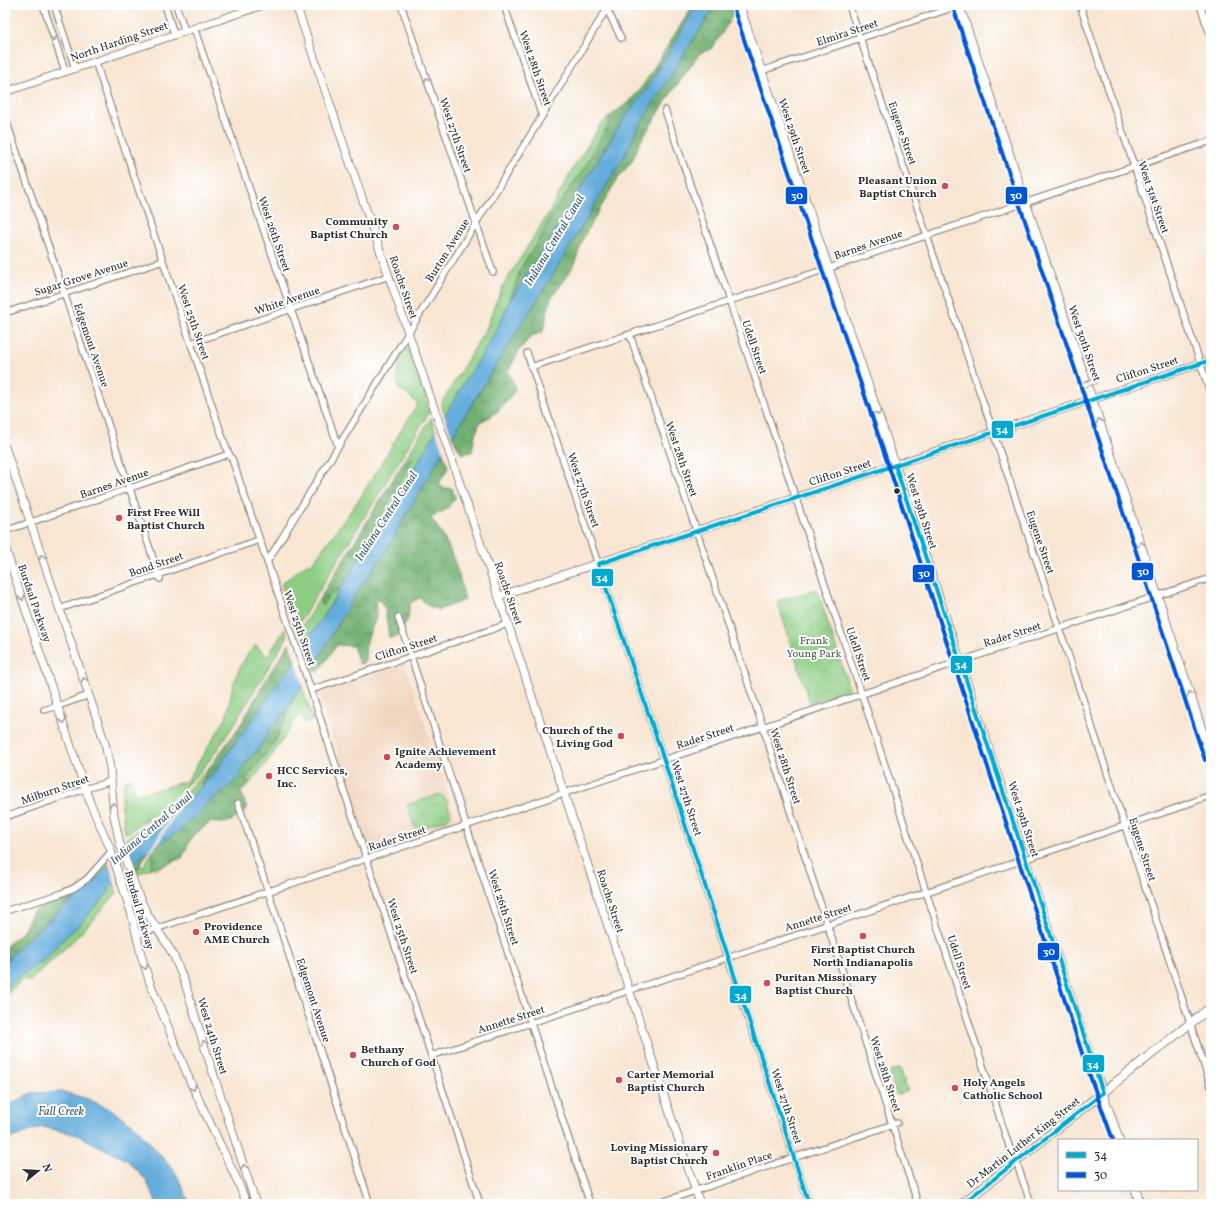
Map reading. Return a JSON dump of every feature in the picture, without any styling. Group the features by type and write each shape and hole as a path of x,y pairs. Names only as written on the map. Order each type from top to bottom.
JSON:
{"main road":[{"name":"West 29th Street","path":"739,5 895,465 1119,1139"},
{"name":"West 30th Street","path":"960,5 1211,758"},
{"name":"Dr Martin Luther King Street","path":"962,1204 1211,1007"},
{"path":"1136,1191 1140,1204"}],"street":[{"path":"43,5 65,71"},
{"path":"54,5 75,68"},
{"path":"165,5 174,34"},
{"path":"176,5 185,31"},
{"name":"North Harding Street","path":"5,92 263,5"},
{"name":"Roache Street","path":"296,5 499,596 700,1204"},
{"name":"West 27th Street","path":"401,5 493,272"},
{"name":"West 28th Street","path":"504,5 542,116"},
{"name":"Eugene Street","path":"849,5 1060,628 1211,1086"},
{"name":"Elmira Street","path":"761,71 960,5"},
{"name":"West 31st Street","path":"1080,5 1211,395"},
{"path":"1200,5 1211,37"},
{"path":"606,7 622,38"},
{"name":"Burton Avenue","path":"267,562 542,116 606,7"},
{"name":"West 26th Street","path":"194,28 338,446"},
{"name":"West 25th Street","path":"95,61 296,646 480,1204"},
{"name":"Udell Street","path":"665,110 862,694 1011,1152 1016,1161 1031,1204"},
{"name":"Edgemont Avenue","path":"5,117 160,576"},
{"name":"Barnes Avenue","path":"531,367 1211,141"},
{"name":"Sugar Grove Avenue","path":"5,313 163,260"},
{"name":"White Avenue","path":"191,343 389,276"},
{"name":"West 28th Street","path":"630,335 763,727 827,924 895,1124 918,1204"},
{"name":"West 27th Street","path":"527,353 664,760 809,1204"},
{"name":"Clifton Street","path":"499,596 1211,360"},
{"path":"1077,388 1096,381"},
{"name":"Burdsal Parkway","path":"5,447 105,743 109,762 114,816 120,844 133,881"},
{"name":"Barnes Avenue","path":"5,531 229,454"},
{"name":"Bond Street","path":"59,609 160,576 259,540"},
{"name":"Burdsal Parkway","path":"5,547 85,789 124,889 147,973 185,1068 247,1204"},
{"name":"Rader Street","path":"136,935 1211,578"},
{"name":"West 26th Street","path":"398,617 590,1204"},
{"name":"Clifton Street","path":"310,688 411,657 508,624"},
{"path":"44,710 90,695"},
{"name":"Milburn Street","path":"5,817 111,781"},
{"name":"Annette Street","path":"431,1056 1174,810 1211,795"},
{"name":"Edgemont Avenue","path":"238,803 370,1204"},
{"path":"5,911 60,894 74,888 87,879 112,856"},
{"name":"West 24th Street","path":"133,881 142,905 173,954 186,983 212,1070 256,1204"},
{"name":"Franklin Place","path":"656,1204 895,1124"}],"shaded area":[{"name":"Ignite Achievement Academy","path":"405,664 457,821 370,850 318,693"}],"green space":[{"path":"693,5 697,5 647,89 624,118 542,253 510,300 521,268 542,235 551,216 587,164 609,124 610,116 629,102 644,84"},
{"path":"715,5 731,5 733,14 711,49 700,53 670,95 640,142 632,161 616,181 584,236 574,265 551,298 543,332 531,336 519,351 508,372 514,384 515,390 496,413 481,421 475,435 472,452 462,454 452,437 549,281 629,148 636,131"},
{"path":"610,116 609,124 587,164 551,216 542,235 521,268 510,300 498,327 445,416 441,404 487,327 503,286 548,214 571,172 600,125"},
{"path":"407,346 430,411 298,625 281,584 308,563 311,565 363,494 418,403 398,388 397,376 399,361 396,358 403,348"},
{"path":"431,418 436,432 382,521 381,515 412,459 403,463"},
{"path":"443,452 448,468 439,484 444,488 452,488 455,498 446,510 430,517 437,526 448,546 465,600 439,610 430,607 420,598 410,603 408,619 397,637 389,638 385,609 379,599 376,601 376,617 366,644 366,662 359,664 353,646 337,645 318,672 312,670 360,587 378,563"},
{"path":"413,458 381,515 382,521 341,588 329,595 322,606 320,598 403,463"},
{"path":"341,588 304,647 300,632 303,625 320,598 321,605 329,595"},
{"name":"Frank Young Park","path":"817,589 850,690 810,703 777,601"},
{"path":"285,629 287,637 232,728 209,761 198,774 160,810 129,832 125,833 121,804 125,780 132,778 136,795 187,781 226,718 233,685 240,667 249,652 256,645 267,657"},
{"path":"289,644 295,662 214,773 210,778 201,784 210,767 241,724 268,676"},
{"path":"302,686 312,721 304,723 302,716 298,716 271,757 249,784 246,779 278,736 280,727 287,718 287,710"},
{"path":"287,710 287,718 280,727 278,736 246,779 249,784 241,792 247,809 230,821 222,823 211,822 192,836 182,858 155,869 153,867 151,868 152,852 157,845 183,828 186,823 195,817 209,802 238,779 243,766 259,748 271,728 278,722"},
{"path":"210,767 201,784 204,783 179,810 180,807 178,805 171,816 128,847 126,838 138,831 160,814 181,796"},
{"path":"441,794 446,799 451,815 448,819 419,829 414,826 407,805"},
{"path":"150,849 136,871 134,863"},
{"path":"152,852 151,868 137,875 136,871 140,865 143,867"},
{"path":"105,862 107,862 109,866 72,900 71,895 90,879"},
{"path":"114,883 117,893 77,937 31,980 27,982 24,978 5,996 5,990 20,975 27,972 46,958 70,932 80,925 91,911 110,892 107,890"},
{"path":"71,895 72,900 21,945 5,962 5,947 23,931 33,911"},
{"path":"900,1068 908,1091 896,1095 889,1072"}],"water":[{"name":"Indiana Central Canal","path":"697,5 715,5 636,131 629,148 549,281 442,453 386,551 360,587 313,669 278,722 271,728 259,748 243,766 238,779 209,802 195,817 186,823 183,828 146,852 107,890 111,891 77,928 70,932 46,958 27,972 20,975 5,990 5,962 21,945 75,898 132,844 179,810 216,770 273,690 293,665 481,357 498,327 510,300 542,253 624,118 647,89"},
{"name":"Fall Creek","path":"64,1092 88,1099 112,1110 135,1126 176,1173 190,1204 157,1204 146,1180 127,1160 77,1135 43,1127 5,1140 5,1107 31,1093"}],"pier":[{"path":"444,414 453,440 444,454 435,429"},
{"path":"303,644 313,673 304,687 295,659"},
{"path":"179,806 180,807 154,849 148,853 174,811"},
{"path":"128,845 134,865 115,884 109,864 117,858 117,856"}],"transit line":[{"name":"30","path":"733,7 889,467 1085,1062 1113,1139"},
{"name":"30","path":"953,7 1205,760"},
{"name":"34","path":"809,1204 664,760 598,564 1211,360"},
{"name":"34","path":"895,465 1103,1093 962,1204"}],"place":[{"name":"Pleasant Union Baptist Church","path":"945,186"},
{"name":"Community Baptist Church","path":"396,227"},
{"name":"First Free Will Baptist Church","path":"119,518"},
{"name":"Church of the Living God","path":"621,736"},
{"name":"Ignite Achievement Academy","path":"387,757"},
{"name":"HCC Services, Inc.","path":"269,776"},
{"name":"Providence AME Church","path":"196,932"},
{"name":"First Baptist Church North Indianapolis","path":"863,936"},
{"name":"Puritan Missionary Baptist Church","path":"767,983"},
{"name":"Bethany Church of God","path":"353,1055"},
{"name":"Carter Memorial Baptist Church","path":"619,1080"},
{"name":"Holy Angels Catholic School","path":"955,1088"},
{"name":"Loving Missionary Baptist Church","path":"716,1153"}]}
